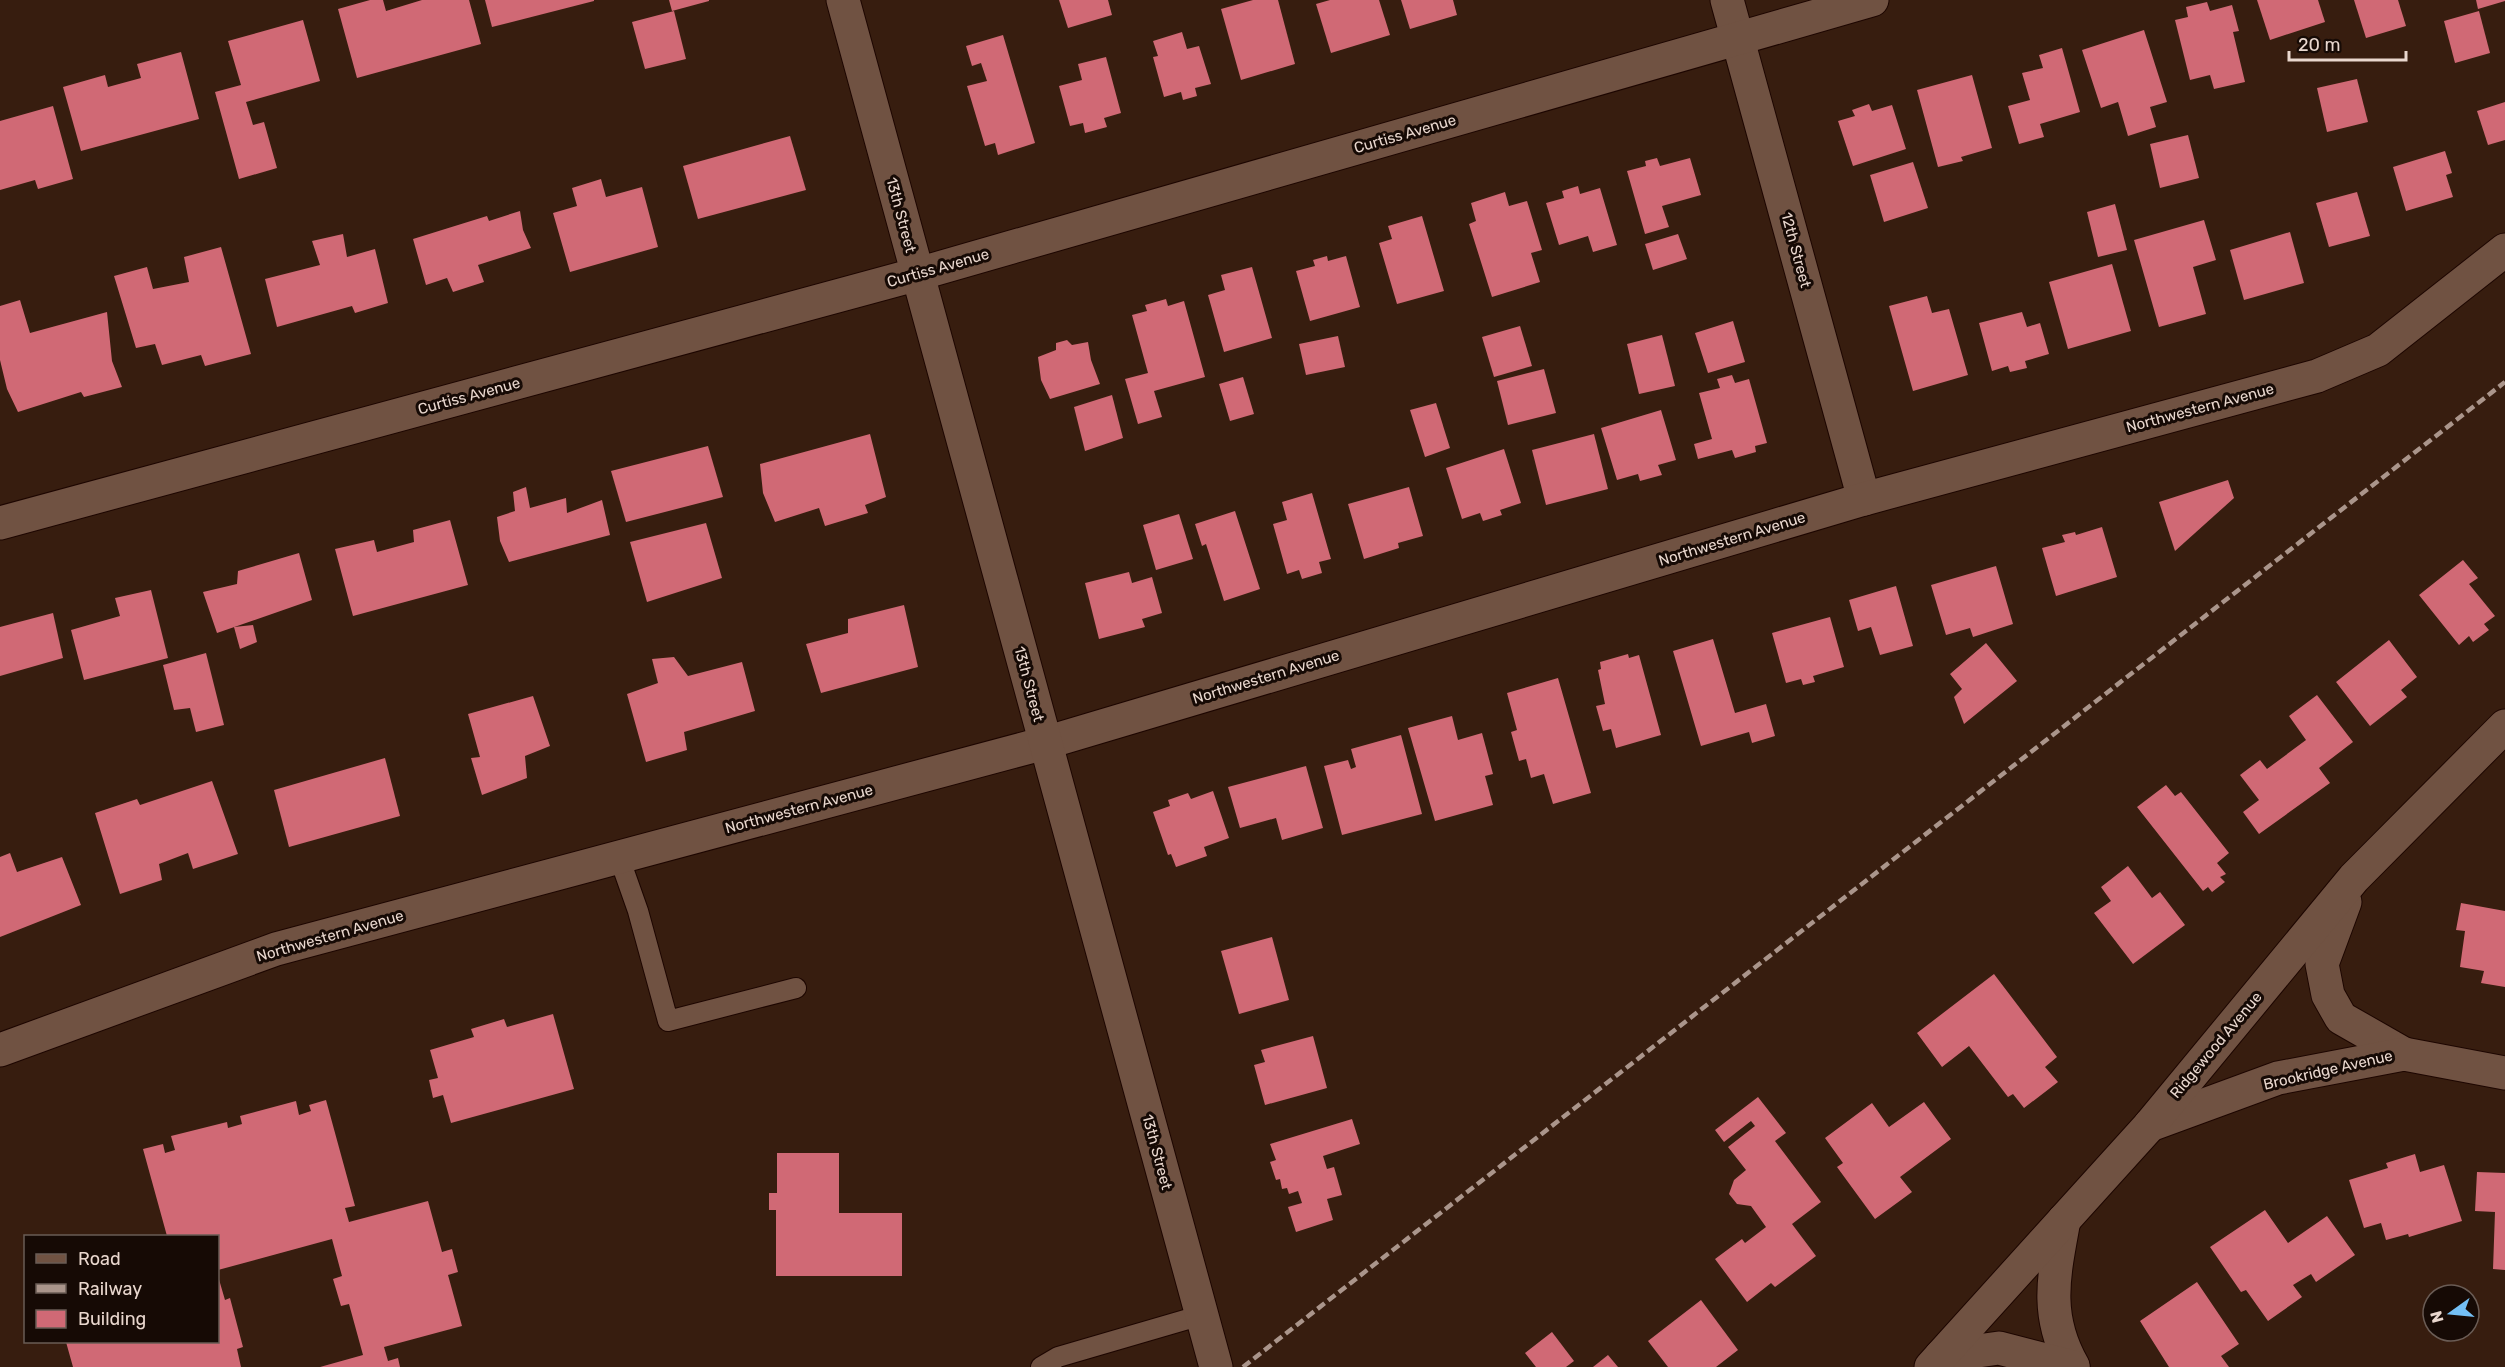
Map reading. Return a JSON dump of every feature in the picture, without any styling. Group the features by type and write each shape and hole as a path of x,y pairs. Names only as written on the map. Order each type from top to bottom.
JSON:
{"street":[{"name":"13th Street","path":"843,0 1216,1367"},
{"name":"12th Street","path":"1727,0 1864,499"},
{"name":"Curtiss Avenue","path":"0,523 918,274 1872,0"},
{"name":"Northwestern Avenue","path":"0,1050 276,949 1045,743 1864,499 2317,376 2378,350 2505,250"},
{"name":"Ridgewood Avenue","path":"1936,1361 2150,1125 2354,878 2505,726"},
{"name":"Brookridge Avenue","path":"2354,878 2322,964 2328,995 2341,1018 2404,1054 2505,1073"},
{"name":"Brookridge Avenue","path":"2150,1125 2278,1078 2404,1054"},
{"path":"2064,1220 2052,1299 2061,1346 2073,1367"},
{"path":"1936,1361 1999,1348 2073,1367"}],"lane":[{"path":"619,857 638,911 668,1021 796,988"},
{"path":"1041,1367 1058,1357 1202,1315"}],"building":[{"path":"370,0 383,0 386,11 422,0 469,0 481,44 357,78 338,9"},
{"path":"485,0 594,0 594,1 492,27"},
{"path":"669,0 709,0 709,1 672,11"},
{"path":"1059,0 1108,0 1112,15 1068,28"},
{"path":"1253,0 1278,0 1295,64 1241,80 1221,9"},
{"path":"1330,0 1379,0 1390,35 1331,53 1316,4"},
{"path":"1401,0 1453,0 1457,15 1410,29"},
{"path":"2257,0 2318,0 2325,22 2270,40"},
{"path":"2354,0 2398,0 2406,26 2366,38"},
{"path":"2476,0 2505,0 2505,1 2478,9"},
{"path":"2207,2 2210,11 2232,5 2239,31 2233,32 2245,82 2214,89 2210,75 2190,80 2175,20 2188,17 2186,7"},
{"path":"674,11 686,59 645,69 632,22"},
{"path":"2479,11 2490,53 2455,63 2444,21"},
{"path":"303,20 320,81 246,102 253,125 264,122 277,168 239,179 215,92 241,85 228,41"},
{"path":"2144,30 2167,102 2150,107 2156,127 2128,136 2118,102 2101,108 2082,50"},
{"path":"1182,32 1187,49 1199,46 1211,84 1195,88 1197,96 1183,100 1181,92 1164,97 1153,57 1158,56 1153,41"},
{"path":"1003,35 1035,143 998,155 995,143 985,146 967,86 987,81 981,63 972,66 966,46"},
{"path":"2062,48 2080,112 2040,124 2044,137 2019,144 2008,106 2030,100 2022,73 2043,68 2039,55"},
{"path":"181,52 199,119 81,151 63,87 105,75 108,87 141,78 137,64"},
{"path":"1106,57 1121,113 1104,118 1107,127 1085,133 1083,123 1070,126 1059,86 1082,80 1078,64"},
{"path":"1972,75 1992,148 1961,157 1963,161 1938,167 1917,90"},
{"path":"2357,79 2368,122 2327,132 2317,88"},
{"path":"2505,102 2505,140 2488,145 2477,111"},
{"path":"1869,104 1872,111 1892,105 1906,149 1853,166 1838,121 1855,116 1852,110"},
{"path":"53,106 73,179 38,189 35,180 0,190 0,121"},
{"path":"2188,135 2199,178 2160,188 2150,144"},
{"path":"790,136 806,190 698,219 683,166"},
{"path":"2445,151 2452,173 2446,175 2453,197 2406,211 2393,167"},
{"path":"1657,158 1660,166 1690,158 1701,195 1662,206 1669,227 1645,234 1627,171 1646,166 1645,161"},
{"path":"1913,162 1928,208 1884,222 1870,175"},
{"path":"601,179 606,197 642,187 658,247 570,272 553,213 577,206 572,188"},
{"path":"1578,186 1580,194 1600,188 1617,245 1593,252 1588,236 1559,245 1546,203 1564,198 1562,191"},
{"path":"1505,192 1509,206 1527,201 1542,250 1531,253 1540,282 1492,297 1469,224 1476,221 1471,203"},
{"path":"2357,192 2370,236 2329,247 2316,203"},
{"path":"2115,204 2127,250 2098,257 2087,212"},
{"path":"520,211 523,230 531,248 478,265 484,282 453,292 447,278 426,285 413,239 487,216 489,221"},
{"path":"1422,216 1444,291 1397,304 1379,243 1392,239 1388,226"},
{"path":"2204,220 2216,260 2193,267 2206,314 2159,327 2134,240"},
{"path":"2290,232 2304,283 2244,300 2230,250"},
{"path":"343,234 347,257 375,249 388,303 355,313 352,306 277,327 265,279 320,265 312,241"},
{"path":"1678,234 1687,259 1653,270 1645,244"},
{"path":"221,247 251,354 205,366 201,355 162,365 155,344 136,348 114,276 147,267 153,289 189,282 184,257"},
{"path":"1327,256 1328,261 1346,256 1360,307 1310,321 1296,271 1315,266 1313,260"},
{"path":"2112,264 2131,331 2068,349 2049,282"},
{"path":"1252,267 1272,338 1224,352 1208,295 1225,290 1221,275"},
{"path":"1927,296 1932,313 1949,309 1968,375 1913,391 1889,306"},
{"path":"1166,299 1168,306 1184,301 1205,377 1154,391 1162,417 1138,424 1125,379 1148,373 1132,315 1147,311 1145,305"},
{"path":"20,300 30,333 107,312 112,361 122,387 84,397 81,392 18,412 7,389 0,360 0,306"},
{"path":"2022,312 2027,327 2040,323 2049,354 2025,361 2027,368 2010,372 2008,366 1992,371 1979,323"},
{"path":"1733,321 1745,362 1708,373 1695,333"},
{"path":"1520,326 1532,366 1494,377 1482,337"},
{"path":"1662,335 1675,386 1639,394 1627,344"},
{"path":"1338,336 1345,367 1306,375 1299,344"},
{"path":"1067,340 1072,345 1088,342 1091,360 1100,384 1050,399 1041,380 1038,357 1056,350 1056,343"},
{"path":"1544,369 1556,413 1508,425 1497,381"},
{"path":"1732,375 1735,383 1749,379 1767,443 1755,446 1756,452 1735,458 1732,450 1698,459 1694,444 1712,439 1699,393 1720,388 1717,379"},
{"path":"1243,377 1254,414 1230,421 1219,384"},
{"path":"1112,395 1123,438 1085,451 1074,407"},
{"path":"1436,403 1450,448 1425,457 1410,410"},
{"path":"1661,410 1676,460 1658,465 1662,475 1640,481 1638,474 1617,480 1601,428"},
{"path":"870,434 886,497 865,505 868,513 825,526 819,508 775,522 763,493 760,464"},
{"path":"1594,434 1608,489 1546,505 1532,450"},
{"path":"708,446 723,497 626,522 611,471"},
{"path":"1504,449 1521,503 1500,510 1502,515 1483,521 1480,513 1462,519 1446,468"},
{"path":"2228,480 2234,498 2175,551 2159,502"},
{"path":"526,487 530,508 566,498 567,513 602,500 610,535 509,562 500,541 497,517 515,511 513,492"},
{"path":"1409,487 1423,536 1398,543 1399,548 1364,559 1348,504"},
{"path":"1312,493 1331,559 1319,562 1322,573 1302,579 1299,570 1287,574 1273,524 1287,520 1282,502"},
{"path":"1235,511 1260,589 1224,601 1206,544 1202,546 1195,524"},
{"path":"1179,514 1193,559 1156,570 1143,525"},
{"path":"450,520 468,585 353,616 335,549 374,540 377,552 414,542 413,530"},
{"path":"706,523 722,578 647,602 630,542"},
{"path":"2102,527 2117,577 2056,596 2042,548 2065,542 2062,535 2075,532 2076,535"},
{"path":"299,553 312,600 217,633 203,592 237,584 238,571"},
{"path":"2463,560 2478,578 2469,584 2495,616 2484,624 2489,630 2473,642 2469,636 2459,645 2419,595"},
{"path":"1996,566 2013,624 1973,637 1970,628 1946,635 1931,585"},
{"path":"1129,572 1132,583 1152,577 1162,613 1142,619 1145,627 1099,639 1085,583"},
{"path":"1896,586 1913,646 1880,655 1871,627 1858,631 1849,600"},
{"path":"151,590 168,658 84,680 71,630 120,616 115,598"},
{"path":"904,605 918,667 821,693 806,644 848,633 848,619"},
{"path":"53,613 63,658 0,676 0,627"},
{"path":"1830,617 1844,667 1813,676 1815,682 1803,685 1801,679 1786,683 1772,633"},
{"path":"253,625 257,642 240,649 234,627"},
{"path":"1713,639 1735,713 1766,704 1775,736 1752,743 1749,732 1701,746 1673,651"},
{"path":"2389,640 2417,677 2401,690 2407,697 2370,726 2336,682"},
{"path":"1986,643 2017,681 1964,724 1954,697 1962,689 1950,674"},
{"path":"206,653 224,725 196,732 190,708 174,710 163,665"},
{"path":"1628,654 1629,658 1639,655 1661,735 1616,748 1611,729 1603,731 1596,706 1605,704 1598,670 1601,669 1600,662"},
{"path":"674,657 688,676 742,662 755,711 684,732 687,750 646,762 627,694 658,683 652,659"},
{"path":"1558,678 1591,793 1553,804 1544,774 1531,778 1526,759 1519,761 1511,732 1517,730 1507,693"},
{"path":"2317,695 2353,742 2319,768 2330,783 2259,834 2243,812 2259,800 2240,775 2260,760 2267,769 2306,740 2289,716"},
{"path":"533,696 550,746 525,756 527,778 482,795 471,758 480,757 468,714"},
{"path":"1452,716 1458,740 1482,733 1493,774 1485,776 1493,805 1435,821 1408,728"},
{"path":"1401,735 1422,814 1342,835 1324,766 1348,760 1351,769 1356,767 1351,749"},
{"path":"385,758 400,816 289,847 274,790"},
{"path":"1306,766 1323,828 1282,840 1276,818 1240,828 1228,787"},
{"path":"212,781 238,854 193,869 188,853 159,864 162,880 120,894 95,813 137,799 140,805"},
{"path":"2166,785 2175,796 2181,792 2229,853 2217,863 2226,874 2220,877 2225,882 2212,892 2208,887 2203,891 2137,807"},
{"path":"1213,791 1229,838 1204,847 1207,856 1176,867 1171,854 1168,855 1153,812 1170,806 1168,800 1188,793 1191,799"},
{"path":"10,853 17,872 62,857 81,905 0,937 0,857"},
{"path":"2128,866 2152,898 2160,892 2185,925 2133,964 2094,913 2111,901 2101,887"},
{"path":"2461,903 2505,911 2505,987 2481,983 2484,971 2460,967 2465,931 2456,930"},
{"path":"1272,937 1289,1000 1239,1014 1221,951"},
{"path":"1994,974 2057,1057 2045,1067 2058,1082 2024,1108 2013,1094 2008,1097 1969,1046 1942,1067 1917,1033"},
{"path":"553,1014 574,1089 451,1123 443,1095 433,1098 429,1080 438,1078 430,1050 474,1037 471,1029 504,1019 507,1027"},
{"path":"1313,1036 1327,1088 1265,1105 1254,1065 1265,1062 1261,1050"},
{"path":"1758,1097 1786,1133 1775,1141 1821,1202 1792,1224 1816,1256 1775,1287 1771,1283 1747,1302 1715,1259 1742,1239 1745,1243 1766,1227 1751,1206 1737,1204 1729,1194 1734,1180 1746,1170 1728,1147 1755,1126 1751,1121 1724,1142 1715,1130"},
{"path":"326,1100 355,1206 345,1208 349,1222 428,1201 442,1252 452,1249 458,1272 448,1275 462,1326 384,1347 388,1361 398,1358 400,1367 320,1367 363,1355 349,1304 341,1306 333,1279 342,1276 332,1239 219,1270 219,1235 167,1235 143,1149 163,1144 165,1153 175,1150 171,1136 227,1122 228,1128 242,1124 240,1116 296,1101 299,1115 311,1111 309,1105"},
{"path":"1924,1102 1951,1139 1900,1177 1912,1192 1875,1219 1837,1167 1843,1163 1825,1138 1872,1103 1889,1127"},
{"path":"1352,1119 1360,1144 1323,1156 1327,1169 1334,1167 1342,1195 1327,1199 1333,1220 1296,1232 1288,1207 1302,1203 1298,1191 1289,1194 1287,1188 1282,1189 1280,1179 1276,1180 1270,1162 1276,1160 1270,1144"},
{"path":"777,1153 839,1153 839,1213 902,1213 902,1276 776,1276 776,1210 769,1210 769,1193 777,1193"},
{"path":"2415,1154 2420,1172 2444,1165 2462,1221 2409,1237 2408,1234 2386,1240 2381,1223 2364,1228 2349,1180 2388,1168 2386,1163"},
{"path":"2477,1172 2505,1173 2505,1270 2493,1269 2495,1212 2475,1211"},
{"path":"2265,1210 2288,1243 2327,1216 2355,1255 2316,1282 2311,1274 2293,1285 2302,1297 2268,1321 2246,1290 2241,1292 2210,1247"},
{"path":"219,1279 225,1300 230,1298 243,1347 237,1349 241,1367 73,1367 66,1343 219,1343"},
{"path":"2197,1282 2239,1344 2221,1356 2229,1367 2169,1367 2140,1321"},
{"path":"1701,1300 1738,1350 1716,1367 1668,1367 1648,1341"},
{"path":"1552,1332 1574,1361 1566,1367 1536,1367 1525,1353"},
{"path":"1608,1355 1618,1367 1593,1367"}],"railway":[{"path":"1243,1367 2505,382"}]}
